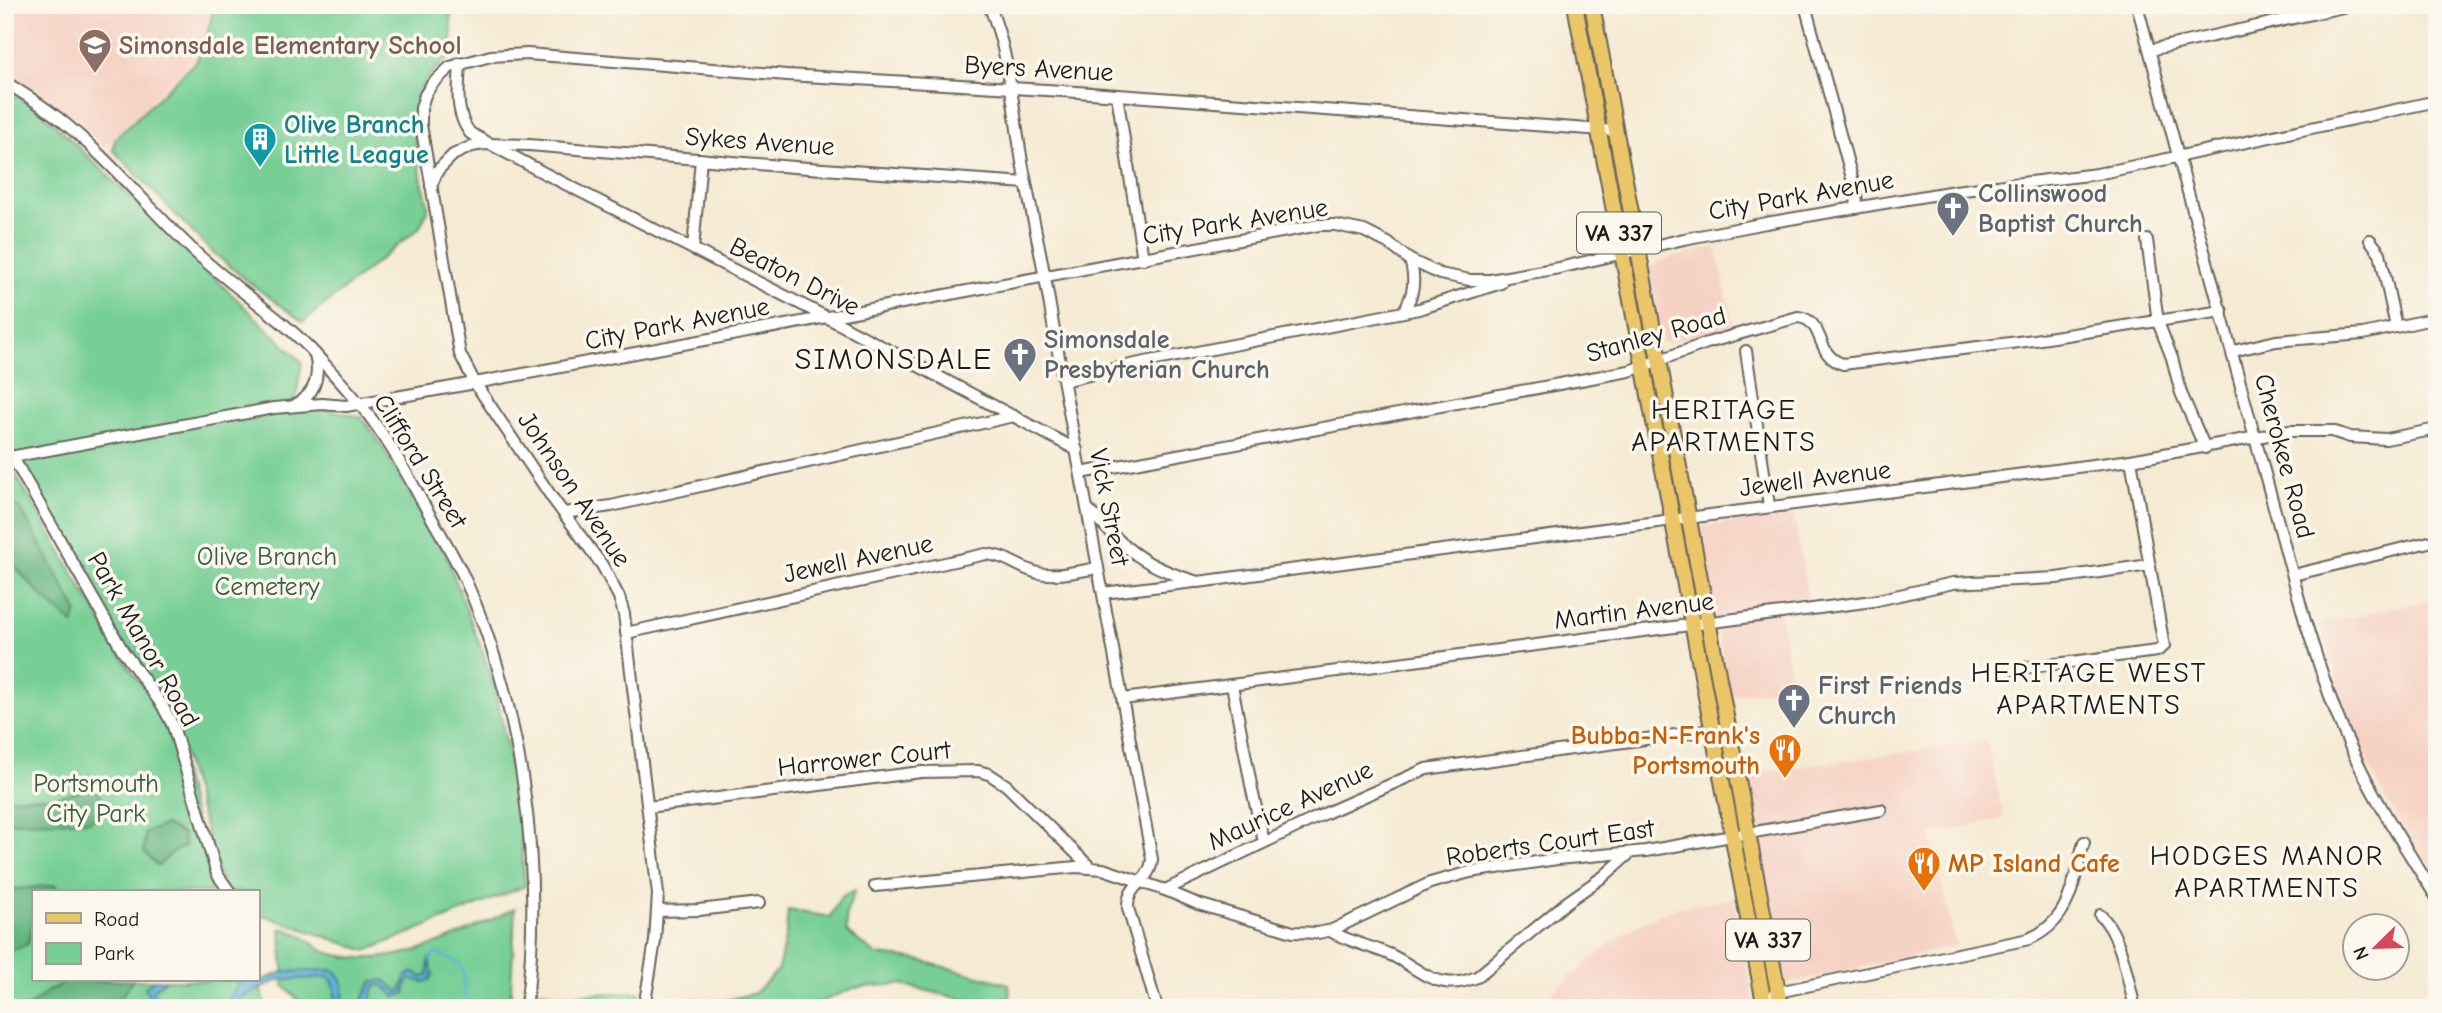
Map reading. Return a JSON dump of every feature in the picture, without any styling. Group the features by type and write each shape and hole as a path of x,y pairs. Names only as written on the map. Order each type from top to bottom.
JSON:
{"main road":[{"name":"VA 337","path":"1576,5 1764,1004"},
{"name":"VA 337","path":"1592,5 1781,1008"}],"street":[{"name":"Vick Street","path":"989,5 1002,42 1152,859 1151,870 1128,897 1128,908 1157,1008"},
{"path":"1805,5 1856,193 1857,208"},
{"name":"Cherokee Road","path":"2137,5 2293,575 2329,695 2351,748 2382,809 2437,898"},
{"path":"2150,50 2352,5"},
{"name":"Byers Avenue","path":"460,63 491,56 527,54 1616,131"},
{"name":"Beaton Drive","path":"460,63 460,116 470,133 1077,450"},
{"name":"Johnson Avenue","path":"460,63 450,67 432,83 422,108 424,148 456,337 463,360 475,383 611,580 621,605 657,894 654,951 644,1008"},
{"name":"Clifford Street","path":"5,82 58,118 215,270 315,354 358,404 397,457 453,555 477,611 509,713 522,778 530,841 531,937 526,1008"},
{"path":"1117,96 1143,259"},
{"name":"City Park Avenue","path":"8,457 291,406 358,404 1319,225 1335,225 1364,231 1378,237 1410,260 1440,274 1490,280 1622,255 1705,234 1983,187 2097,174 2437,101"},
{"path":"431,186 438,170 453,155 472,146 491,144"},
{"name":"Sykes Avenue","path":"491,144 1026,183"},
{"path":"693,249 701,159"},
{"path":"2147,240 2158,321 2181,393 2204,448"},
{"path":"2370,240 2380,253 2396,327"},
{"path":"1403,312 1409,303 1414,282 1410,260"},
{"path":"1063,381 1130,365 1403,312 1482,290 1517,276"},
{"name":"Stanley Road","path":"1081,473 1629,371 1658,359 1798,317 1814,325 1825,352 1830,358 1843,364 2222,311"},
{"path":"2233,351 2276,341 2344,337 2437,318"},
{"path":"1746,351 1769,506"},
{"path":"291,406 307,397 313,389 318,373 315,354"},
{"path":"564,513 611,506 1014,416"},
{"name":"Jewell Avenue","path":"1103,593 2131,460 2290,431 2332,431 2370,439 2386,439 2437,429"},
{"name":"Park Manor Road","path":"8,457 123,651 162,705 173,726 213,862 222,883 228,890"},
{"path":"2000,671 2161,649 2165,641 2131,460"},
{"name":"Jewell Avenue","path":"1088,509 1135,555 1167,573 1198,582"},
{"path":"2293,575 2437,540"},
{"name":"Jewell Avenue","path":"626,633 986,554 998,555 1026,568 1052,575 1098,568"},
{"name":"Martin Avenue","path":"1123,699 1709,624 1873,601 1953,583 2056,578 2150,565"},
{"path":"1232,685 1264,842"},
{"name":"Maurice Avenue","path":"1165,890 1426,769 1728,728"},
{"name":"Harrower Court","path":"648,807 921,772 978,771 989,774 1006,785 1090,867"},
{"name":"Roberts Court East","path":"1165,890 1198,904 1293,932 1318,933 1330,931 1450,876 1558,859 1630,853 1748,835 1881,810"},
{"path":"1764,1004 1778,992 2040,935 2050,928 2064,910 2084,842"},
{"path":"1330,931 1349,941 1391,955 1432,978 1455,983 1467,981 1477,977 1566,902 1604,876 1630,853"},
{"path":"874,886 1090,867 1165,890"},
{"path":"657,911 699,910 759,903"},
{"path":"2101,915 2108,921 2114,934 2135,1008"}],"shaded area":[{"name":"Simonsdale Elementary School","path":"5,5 213,5 198,54 105,147 74,119 5,71"},
{"path":"1716,246 1733,325 1663,343 1649,267 1672,257"},
{"path":"1794,514 1808,598 1778,603 1793,688 1730,696 1700,530 1705,526"},
{"path":"2437,598 2437,878 2392,810 2356,739 2320,624"},
{"path":"1987,741 2004,818 1931,835 1956,946 1786,984 1746,774"},
{"path":"1734,898 1755,1008 1534,1008 1614,940 1640,924 1675,908"}],"green space":[{"path":"215,5 450,5 453,56 436,68 425,82 415,111 416,144 428,205 426,215 419,228 303,322 209,249 113,150 115,139 196,61 202,51"},
{"name":"Olive Branch Cemetery","path":"5,89 42,112 302,362 294,408 312,406 361,417 374,433 446,555 494,683 517,795 525,886 366,951 259,914 259,890 223,890 170,709 134,664 5,437"},
{"name":"Portsmouth City Park","path":"5,456 125,662 155,701 179,759 213,890 32,890 32,982 259,982 266,1008 5,1008"},
{"path":"5,502 20,508 77,611 73,624 41,595 5,556"},
{"path":"95,787 107,807 90,821 5,822 5,798 57,797"},
{"path":"165,825 183,834 185,846 173,852 158,866 144,852 145,832"},
{"path":"56,885 55,890 32,890 32,928 28,944 5,953 5,890"},
{"path":"855,890 846,914 847,932 877,955 914,959 1009,984 1010,1000 977,1003 900,984 854,988 807,1008 691,1008 691,999 723,1001 755,993 778,970 788,910 830,917 841,897"},
{"path":"515,908 510,1008 310,1008 303,1005 284,986 281,928 299,935 329,953 353,958 377,958 425,948"},
{"path":"65,982 132,982 119,1000 80,1008 27,1008 48,991"},
{"path":"541,991 557,995 640,992 636,1008 540,1008"}],"water":[{"path":"429,958 433,975 430,980 423,982 410,979 405,993 396,997 383,985 378,985 373,989 370,1008 358,1008 372,982 385,980 398,992 402,989 406,976 414,972 422,977 428,975"},
{"path":"334,970 343,982 342,1008 335,1008 335,987 328,977 279,980 242,997 238,1001 239,1008 225,1008 238,982 259,982 283,972"},
{"path":"151,982 163,982 153,990 158,999 192,1000 203,1008 155,1008 145,987"}],"waterway":[{"path":"430,960 432,955 437,953 460,964 464,974 464,994 471,1008"},
{"path":"615,1008 622,1005 628,1008"}],"place":[{"name":"Simonsdale Elementary School","path":"95,75"},
{"name":"Olive Branch Little League","path":"260,169"},
{"name":"Collinswood Baptist Church","path":"1953,238"},
{"name":"Simonsdale Presbyterian Church","path":"1020,384"},
{"name":"First Friends Church","path":"1794,730"},
{"name":"Bubba-N-Frank's Portsmouth","path":"1785,780"},
{"name":"MP Island Cafe","path":"1924,893"}],"district":[{"name":"SIMONSDALE","path":"894,359"},
{"name":"HERITAGE APARTMENTS","path":"1724,425"},
{"name":"HERITAGE WEST APARTMENTS","path":"2089,688"},
{"name":"HODGES MANOR APARTMENTS","path":"2267,871"}]}
